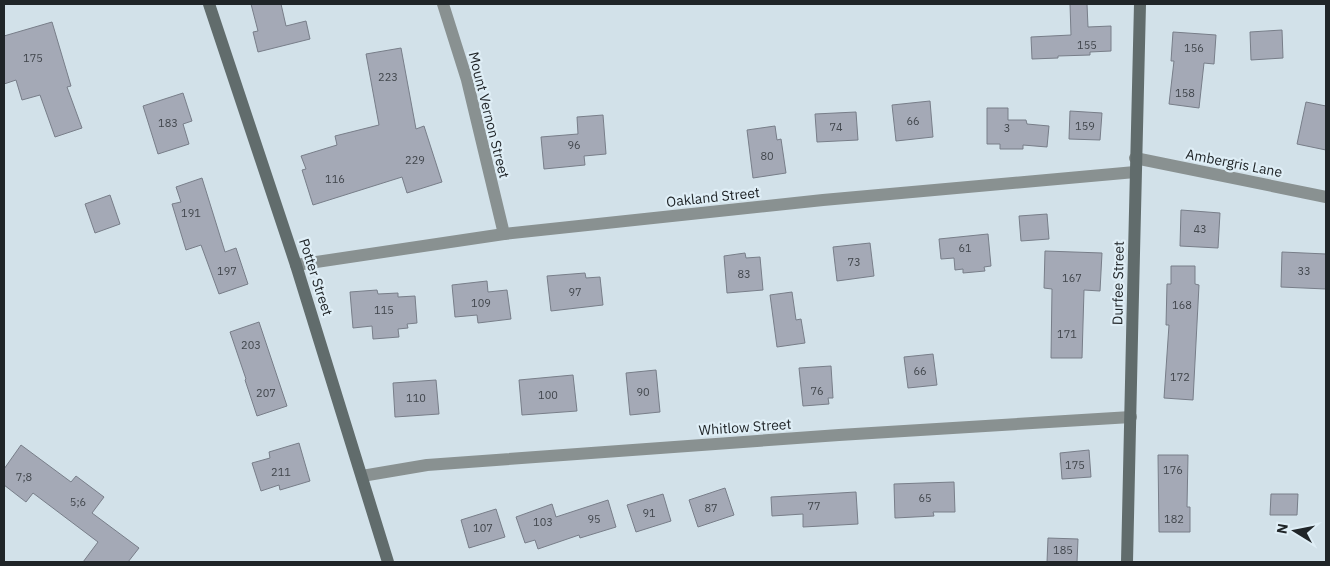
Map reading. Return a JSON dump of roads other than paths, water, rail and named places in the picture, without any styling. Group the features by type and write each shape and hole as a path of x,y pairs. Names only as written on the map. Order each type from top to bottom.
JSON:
{"main road":[{"name":"Potter Street","path":"209,4 296,265 388,562"},
{"name":"Durfee Street","path":"1127,562 1140,4"}],"street":[{"name":"Mount Vernon Street","path":"442,4 467,80 504,234"},
{"name":"Ambergris Lane","path":"1135,158 1326,197"},
{"name":"Oakland Street","path":"296,265 504,234 823,200 1135,172"},
{"name":"Whitlow Street","path":"362,476 436,465 829,436 1131,417"}]}
